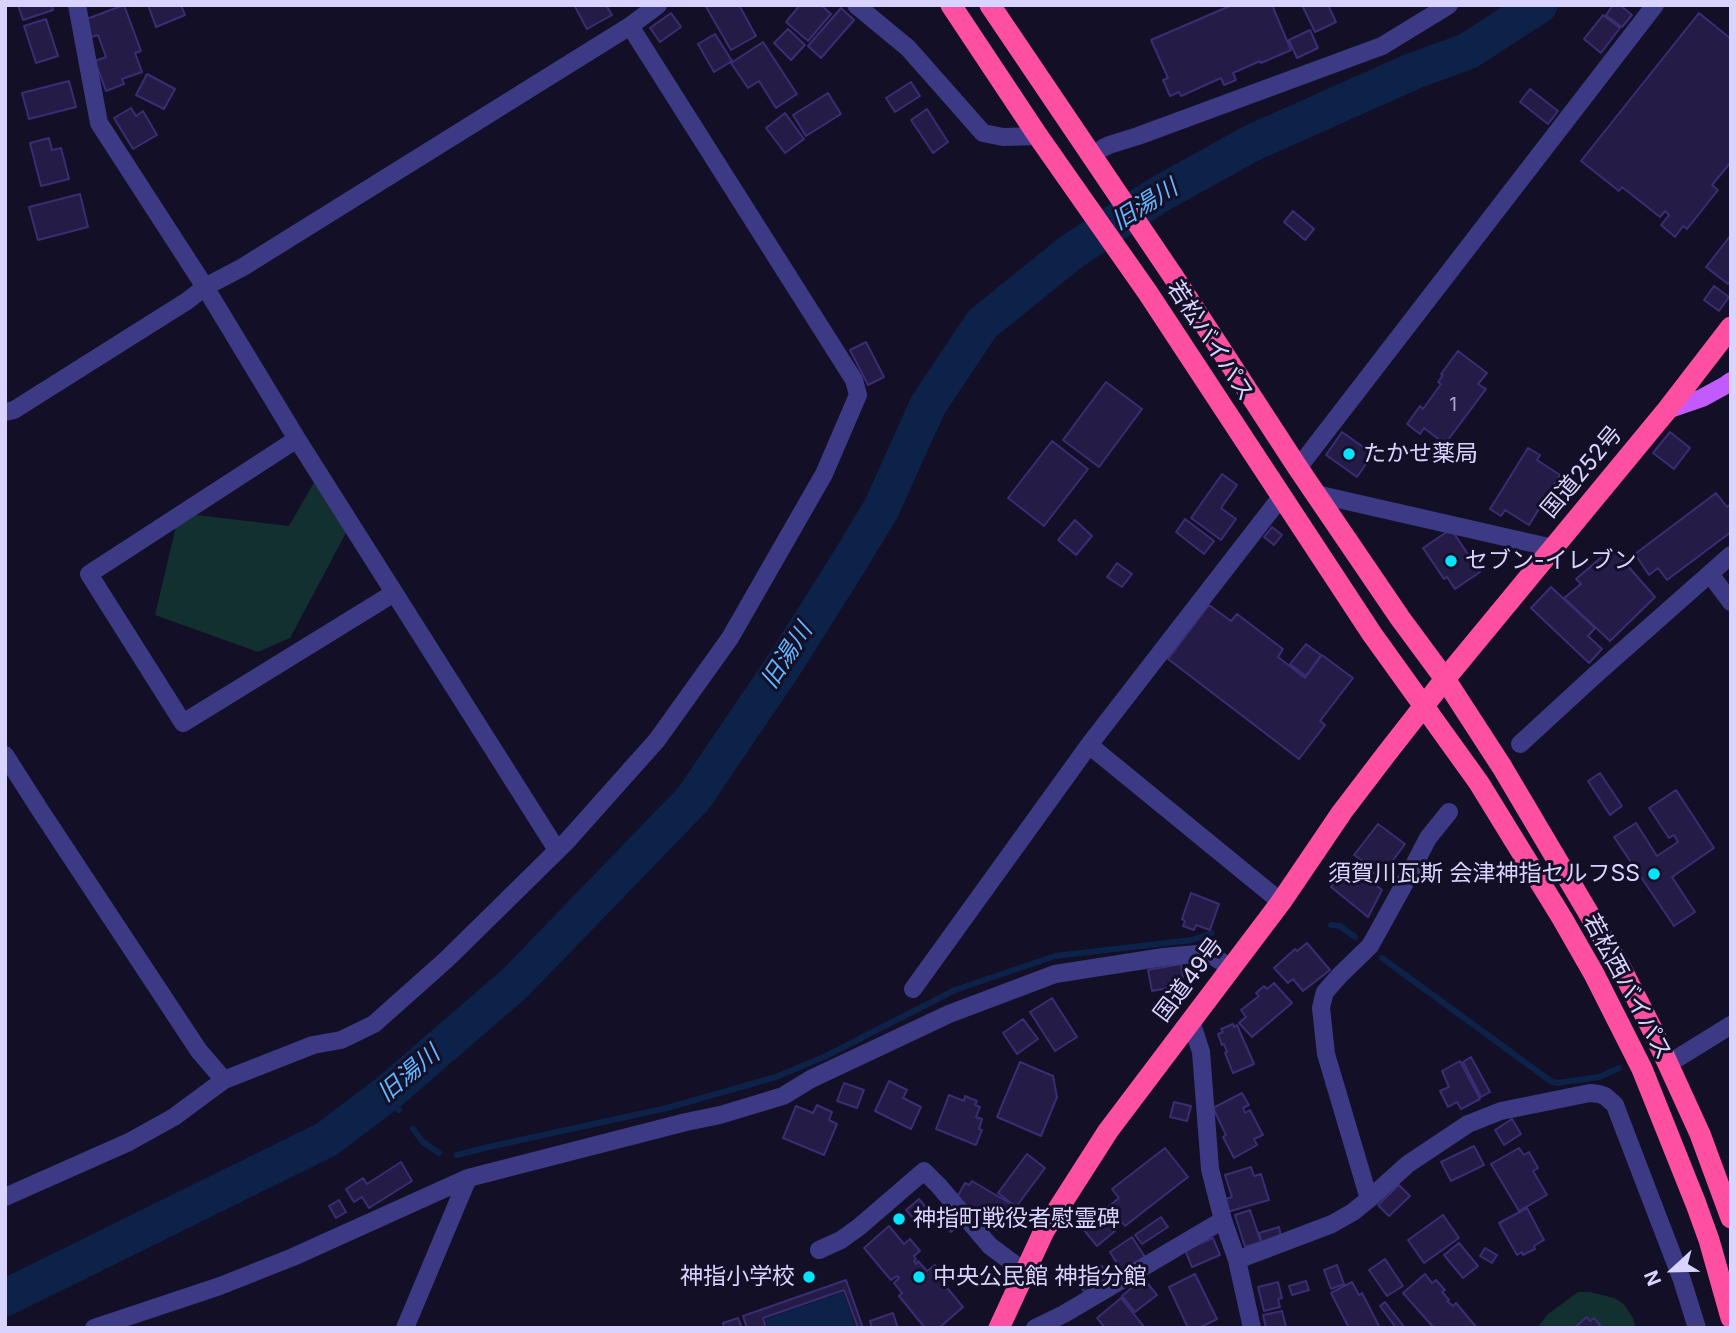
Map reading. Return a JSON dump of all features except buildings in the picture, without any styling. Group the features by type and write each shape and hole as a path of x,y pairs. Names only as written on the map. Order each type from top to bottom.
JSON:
{"highway":[{"name":"若松バイパス","path":"951,5 1038,136 1148,293 1372,634 1423,706"},
{"name":"若松バイパス","path":"990,5 1097,152 1173,276 1298,468 1445,679"},
{"name":"国道252号","path":"1445,679 1667,410 1731,327"},
{"name":"国道49号","path":"999,1328 1044,1231 1108,1132 1281,902 1342,812 1445,679"},
{"name":"若松西バイパス","path":"1445,679 1502,767 1609,946 1652,1029 1700,1134 1731,1218"},
{"name":"若松西バイパス","path":"1423,706 1479,783 1594,974 1627,1038 1696,1204 1731,1318"}],"main road":[{"path":"1667,410 1702,398 1731,381"}],"street":[{"path":"77,5 99,123 205,287 297,439 557,850"},
{"path":"5,412 26,403 205,287 243,267 630,26 658,5"},
{"path":"856,5 908,48 983,132 1003,137 1038,136"},
{"path":"1097,152 1109,145 1382,46 1449,5"},
{"path":"1298,468 1655,5"},
{"path":"5,1197 129,1142 174,1118 224,1080 313,1045 341,1040 374,1024 447,959 557,850 657,740 730,638 824,474 858,395 853,380 630,26"},
{"path":"297,439 89,573 139,654 183,723 394,593"},
{"path":"1316,494 1553,548"},
{"path":"913,989 1088,746 1281,497"},
{"path":"1520,744 1731,555"},
{"path":"1710,574 1731,602"},
{"path":"1088,746 1281,902"},
{"path":"5,755 191,1039 224,1080"},
{"path":"1369,1199 1326,1054 1321,1008 1325,992 1370,946 1428,838 1449,812"},
{"path":"94,1328 220,1286 293,1257 468,1178 720,1115 783,1096 811,1079 949,1014 1055,974 1208,953 1231,968"},
{"path":"1191,1021 1201,1052 1210,1169 1237,1260 1252,1328"},
{"path":"1668,1064 1731,1025"},
{"path":"1237,1260 1332,1224 1353,1212 1408,1164 1468,1124 1501,1111 1590,1093 1605,1096 1615,1105 1682,1280 1697,1328"},
{"path":"818,1250 841,1240 859,1227 924,1171 990,1246 1025,1272"},
{"path":"405,1328 468,1178"},
{"path":"1035,1328 1064,1314 1223,1220"}],"green space":[{"path":"316,479 347,531 290,638 258,652 155,615 176,526 196,515 289,526"},
{"path":"1578,1292 1614,1298 1624,1304 1633,1318 1634,1328 1537,1328 1548,1314"}],"water":[{"path":"843,1292 856,1328 768,1328 765,1319"}],"waterway":[{"name":"旧湯川","path":"5,1298 327,1139 389,1092 515,983 693,799 784,665 849,562 881,509 928,405 982,324 1071,252 1158,195 1252,143 1411,72 1468,51 1539,5"},
{"path":"1331,925 1340,926 1355,937"},
{"path":"457,1155 667,1108 776,1077 826,1056 955,990 1055,956 1192,940 1212,933"},
{"path":"1382,958 1552,1082 1599,1077 1619,1068"},
{"path":"387,1093 399,1110"},
{"path":"413,1129 423,1142 439,1153"}],"place":[{"name":"たかせ薬局","path":"1349,454"},
{"name":"セブン-イレブン","path":"1451,561"},
{"name":"須賀川瓦斯 会津神指セルフSS","path":"1654,874"},
{"name":"神指町戦役者慰霊碑","path":"899,1219"},
{"name":"神指小学校","path":"809,1277"},
{"name":"中央公民館 神指分館","path":"919,1277"}]}
